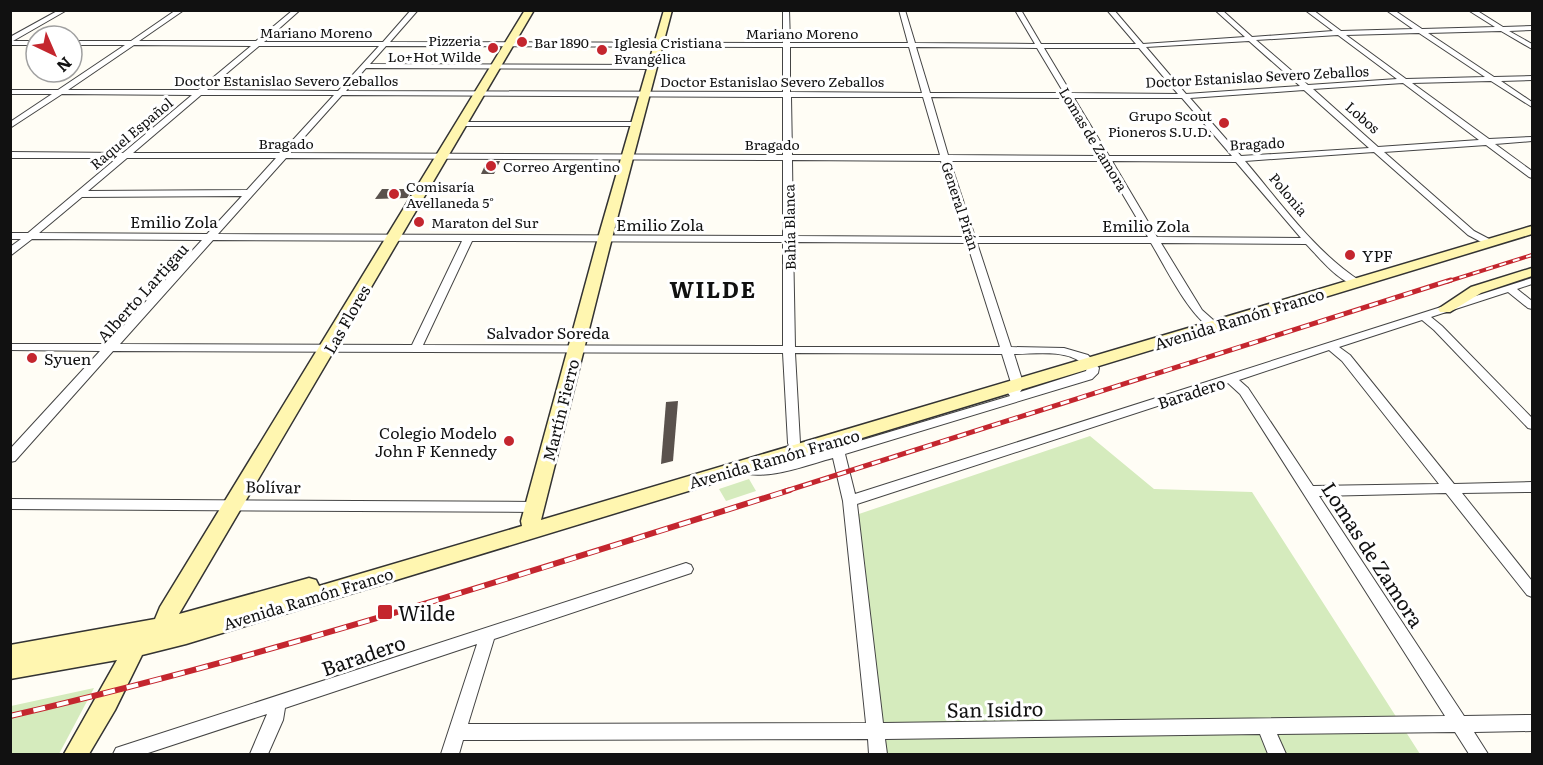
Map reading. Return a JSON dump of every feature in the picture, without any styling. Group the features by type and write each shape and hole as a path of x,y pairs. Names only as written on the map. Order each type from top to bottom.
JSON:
{"street":[{"path":"10,42 64,10"},
{"path":"10,126 181,10"},
{"name":"Raquel Español","path":"10,253 297,10"},
{"name":"Alberto Lartigau","path":"10,459 415,10"},
{"name":"Las Flores","path":"163,627 168,613 232,504 330,347 530,10"},
{"name":"Martín Fierro","path":"533,520 575,348 668,10"},
{"name":"Bahía Blanca","path":"786,10 789,349 794,443"},
{"name":"General Pirán","path":"902,10 945,159 1006,352 1013,387"},
{"name":"Lomas de Zamora","path":"1018,10 1198,312 1210,323"},
{"name":"Polonia","path":"1110,10 1309,241 1352,281"},
{"name":"Lobos","path":"1218,10 1471,233 1485,241"},
{"path":"1308,10 1533,175"},
{"path":"1389,10 1533,105"},
{"path":"1471,10 1533,47"},
{"name":"Mariano Moreno","path":"84,43 1141,45 1338,33 1533,28"},
{"path":"364,66 652,67"},
{"name":"Doctor Estanislao Severo Zeballos","path":"10,92 1185,96 1404,81 1533,78"},
{"path":"463,124 637,124"},
{"name":"Bragado","path":"10,155 1240,159 1533,139"},
{"path":"80,194 250,193"},
{"name":"Avenida Ramón Franco","path":"10,669 135,647 186,635 533,520 736,469 1013,387 1087,360 1485,241 1533,223"},
{"name":"Avenida Ramón Franco","path":"1485,241 1533,230"},
{"name":"Emilio Zola","path":"10,237 1309,241"},
{"path":"416,348 468,238"},
{"path":"1445,309 1476,290 1533,272"},
{"name":"Baradero","path":"850,501 1533,281"},
{"path":"1510,288 1533,306"},
{"path":"1423,316 1438,328 1533,425"},
{"path":"1332,346 1346,358 1533,591"},
{"name":"Salvador Soreda","path":"10,347 1065,351 1087,360"},
{"name":"Lomas de Zamora","path":"1231,379 1244,391 1479,754"},
{"path":"736,469 768,470 838,452 1013,387"},
{"name":"Avenida Ramón Franco","path":"10,655 163,627 794,443 1013,387"},
{"path":"838,452 850,501 878,754"},
{"path":"1307,491 1533,487"},
{"name":"Bolívar","path":"10,504 232,504 533,520"},
{"name":"Baradero","path":"122,754 686,568"},
{"path":"450,754 486,634"},
{"path":"76,754 107,703 135,647"},
{"path":"259,754 274,720 276,705"},
{"name":"San Isidro","path":"457,732 874,731 1533,723"},
{"path":"1265,726 1278,754"}],"green space":[{"path":"1090,436 1154,489 1252,492 1420,754 886,754 850,517"},
{"path":"749,479 756,491 726,501 719,489"},
{"path":"94,688 59,754 11,754 11,706"}],"building":[{"name":"Correo Argentino","path":"487,161 500,161 494,174 481,174"},
{"name":"Comisaría Avellaneda 5°","path":"382,189 413,189 407,198 375,199"},
{"path":"678,401 673,461 661,464 666,402"}],"railway":[{"path":"1446,282 1532,255"},
{"path":"786,491 1451,280"},
{"path":"10,716 305,639 790,490"}],"place":[{"name":"Bar 1890","path":"522,42"},
{"name":"Pizzeria Lo+Hot Wilde","path":"493,48"},
{"name":"Iglesia Cristiana Evangélica","path":"602,50"},
{"name":"Grupo Scout Pioneros S.U.D.","path":"1224,123"},
{"name":"Correo Argentino","path":"491,166"},
{"name":"Comisaría Avellaneda 5°","path":"394,194"},
{"name":"Maraton del Sur","path":"419,222"},
{"name":"YPF","path":"1350,255"},
{"name":"Syuen","path":"32,358"},
{"name":"Colegio Modelo John F Kennedy","path":"509,441"},
{"name":"Wilde","path":"385,612"}],"district":[{"name":"WILDE","path":"713,288"}]}
